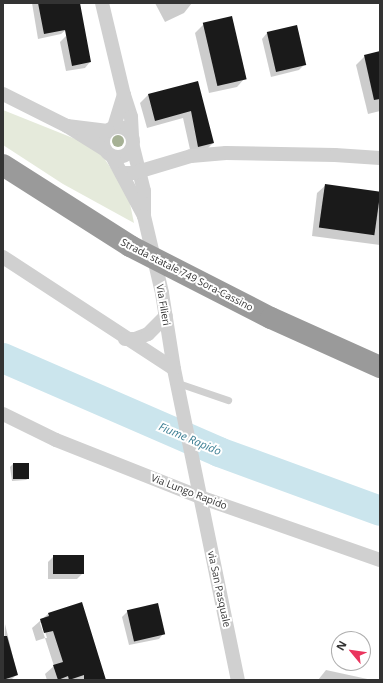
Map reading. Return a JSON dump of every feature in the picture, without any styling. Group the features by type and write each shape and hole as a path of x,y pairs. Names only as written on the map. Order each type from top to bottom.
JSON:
{"highway":[{"name":"Strada statale 749 Sora-Cassino","path":"3,165 130,246 181,274 271,318 380,367"}],"street":[{"name":"Via Filieri","path":"102,3 124,95 131,117 133,140 144,191 144,216 166,316 174,369 179,389"},
{"path":"3,94 67,126 108,152 122,157 133,140 124,127 111,129 67,126"},
{"path":"108,152 103,138 111,129 124,95"},
{"name":"Via Filieri","path":"108,152 122,173 144,216"},
{"path":"122,173 191,156 226,153 329,154 380,158"},
{"path":"3,257 125,339 174,369"},
{"path":"125,339 135,339 148,334 166,316"},
{"name":"via San Pasquale","path":"179,389 238,680"},
{"name":"Via Lungo Rapido","path":"3,414 56,440 199,491 380,560"}],"lane":[{"path":"179,389 228,400"}],"shaded area":[{"path":"3,110 88,144 100,152 128,194 134,223 63,184 3,145"}],"building":[{"path":"38,3 80,3 91,62 72,66 65,30 44,34"},
{"path":"232,16 247,79 217,86 203,23"},
{"path":"297,25 306,65 276,72 267,32"},
{"path":"380,51 380,99 374,100 364,55"},
{"path":"198,81 214,143 198,147 191,111 155,121 148,94"},
{"path":"325,184 380,192 374,235 319,228"},
{"path":"13,463 29,463 29,479 13,479"},
{"path":"53,555 84,555 84,574 53,574"},
{"path":"82,602 106,680 84,680 84,675 69,680 68,676 58,680 53,665 63,662 53,631 44,633 40,619 49,616 48,613"},
{"path":"158,603 165,634 134,641 127,610"},
{"path":"3,636 7,636 18,675 3,680"}],"waterway":[{"name":"Fiume Rapido","path":"3,358 219,452 380,511"}]}
